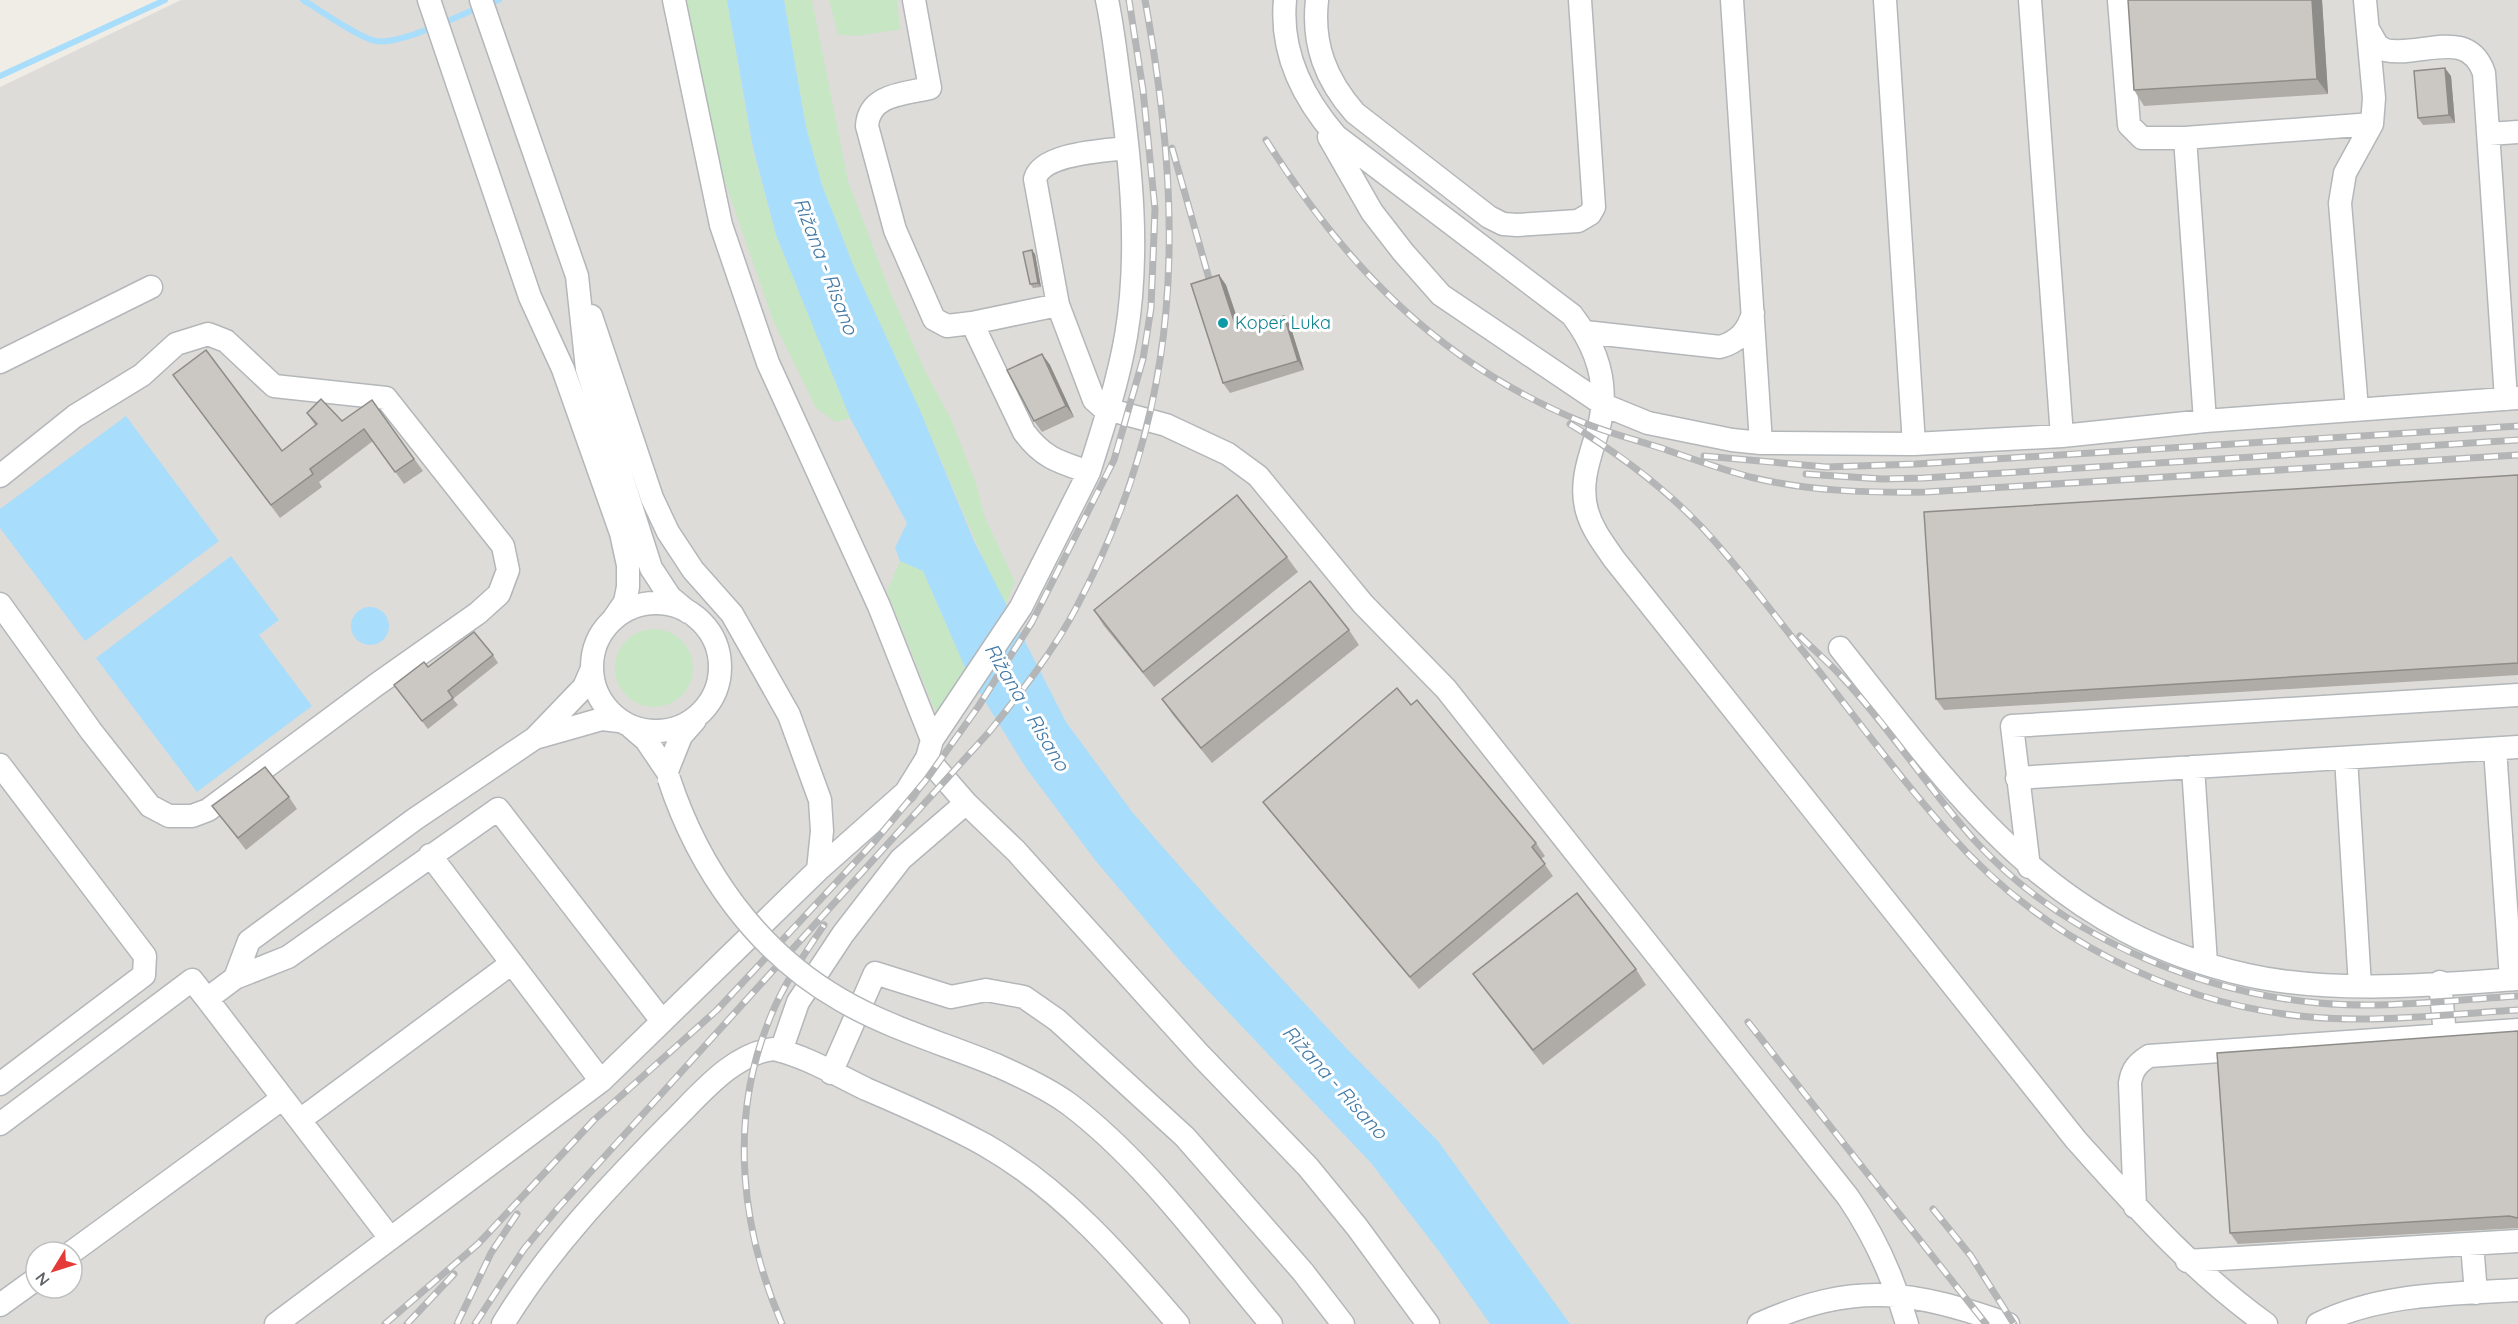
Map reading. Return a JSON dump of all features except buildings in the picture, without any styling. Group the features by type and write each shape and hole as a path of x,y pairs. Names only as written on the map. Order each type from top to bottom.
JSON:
{"street":[{"path":"235,978 249,941 415,819 535,738 584,687 591,671 597,642 624,602 628,587 628,565 621,533 563,369 530,297 429,0"},
{"path":"481,0 652,498 668,532 693,570 732,614 789,715 820,800 822,831 818,870"},
{"path":"674,0 721,225 768,363 879,606 933,742 966,803 1016,851 1201,1056 1308,1167 1370,1244 1428,1324"},
{"path":"914,0 930,88 886,98 877,103 868,117 867,126 895,230 930,312 939,324 947,326 1058,305"},
{"path":"276,1324 601,1080 818,870 906,792 933,742 1021,607 1089,472 1109,410 1126,336 1132,283 1127,148 1107,0"},
{"path":"1285,0 1286,39 1301,87 1372,212 1426,279 1459,309 1604,405 1648,423 1732,440 1761,443 1914,444 2062,436 2205,421 2512,399 2484,73 2473,53 2456,47 2385,50 2377,45 2368,29"},
{"path":"1317,0 1316,27 1320,57 1340,96 1355,113 1489,217 1503,224 1517,225 1578,221 1590,214 1593,207 1580,0"},
{"path":"1732,0 1761,443"},
{"path":"1884,0 1914,444"},
{"path":"2030,0 2062,436"},
{"path":"2119,0 2129,125 2142,138 2185,138 2372,123"},
{"path":"2357,409 2341,189 2345,173 2372,123 2374,98 2365,0"},
{"path":"1316,114 1358,155 1572,315 1595,350 1600,369 1604,405 1587,463 1584,491 1587,510 1594,530 1621,568 2069,1131 2135,1207 2187,1261 2226,1296 2266,1324"},
{"path":"2489,134 2518,132"},
{"path":"2185,138 2205,421"},
{"path":"1127,148 1096,151 1053,161 1036,173 1034,187 1058,305 1091,394 1098,404 1109,410 1166,425 1228,454 1245,464 1272,491 1363,604 1446,690 1848,1197 1861,1216 1898,1295 1907,1324"},
{"path":"577,276 587,369 651,568 670,597 703,623 713,638 719,655 720,673 716,691 708,706 681,736 668,775"},
{"path":"0,362 151,287"},
{"path":"1585,332 1720,346 1738,339 1750,323 1753,313"},
{"path":"972,323 1024,432 1033,444 1053,459 1089,472"},
{"path":"0,476 75,416 142,375 176,344 208,334 226,341 274,386 386,398 502,546 508,570 499,594 478,613 376,685 208,810 192,816 169,816 150,806 91,731 0,604"},
{"path":"614,618 627,609 656,603 671,603 688,612"},
{"path":"1840,648 1951,788 2029,867 2106,920 2161,947 2248,975 2307,983 2360,986 2514,979 2495,749"},
{"path":"591,671 600,699 646,740 668,775 687,828 720,886 742,915 789,964 819,986 863,1011 996,1065 1068,1104 1104,1134 1170,1204 1271,1324"},
{"path":"2029,867 2012,726 2518,695"},
{"path":"535,738 602,719 661,732 679,728 695,720"},
{"path":"2017,778 2518,747"},
{"path":"2346,758 2360,986"},
{"path":"0,765 145,956 144,975 0,1084"},
{"path":"2193,767 2206,963"},
{"path":"781,1051 798,1002 843,934 901,859 966,803"},
{"path":"207,999 235,978 288,957 498,809 662,1021"},
{"path":"430,855 601,1080"},
{"path":"300,1120 512,963"},
{"path":"831,1073 875,973 951,997 986,990 1024,997 1057,1020 1185,1137 1303,1272 1343,1324"},
{"path":"0,1124 192,980 390,1238"},
{"path":"2440,982 2445,1035"},
{"path":"2135,1207 2130,1083 2132,1073 2139,1062 2149,1056 2518,1030"},
{"path":"503,1324 546,1261 608,1186 709,1086 747,1057 767,1050 781,1051 986,1146 1023,1171 1086,1222 1178,1324"},
{"path":"84,1243 283,1098"},
{"path":"2187,1261 2518,1241"},
{"path":"2472,1244 2476,1293"},
{"path":"0,1305 24,1287"},
{"path":"2318,1324 2370,1303 2518,1290"},
{"path":"1759,1324 1834,1297 1898,1295 1928,1300 2008,1324"}],"shaded area":[{"path":"181,0 2518,0 2518,1324 0,1324 0,87"}],"green space":[{"path":"687,0 727,0 753,151 776,235 850,418 836,422 816,408 773,320 720,167"},
{"path":"784,0 812,0 848,181 891,294 925,371 951,419 976,483 984,515 1015,582 1004,608 919,408 854,267 822,185 806,127"},
{"path":"829,0 897,0 900,30 862,35 838,34"},
{"path":"900,561 923,571 967,672 943,708 936,713 887,591"},
{"path":"646,629 662,629 676,635 687,646 693,660 693,676 687,690 676,701 662,707 646,707 632,701 621,690 615,676 615,660 621,646 632,635"}],"water":[{"name":"Rižana - Risano","path":"727,0 784,0 806,127 822,185 854,267 919,408 974,541 1066,722 1133,813 1218,910 1348,1050 1438,1141 1570,1324 1490,1324 1441,1254 1371,1163 1181,962 1095,860 1026,768 967,672 923,571 900,561 895,548 907,523 850,418 776,235 753,148"},
{"path":"126,416 219,541 85,641 0,528 0,509"},
{"path":"231,556 279,620 259,635 312,706 197,792 96,658"},
{"path":"370,607 377,608 383,613 388,619 388,633 383,639 377,644 370,645 363,644 357,639 352,633 351,626 352,619 357,613 363,608"}],"waterway":[{"path":"0,76 165,0"},
{"path":"303,0 350,29 376,41 413,35 478,8"},
{"path":"487,4 499,0"}],"railway":[{"path":"385,1324 478,1244 594,1120 717,1010 875,841 926,780 978,707 1032,622 1114,460 1143,359 1151,308 1155,209 1143,90 1129,0"},
{"path":"475,1324 524,1249 558,1208 990,731 1047,656 1076,608 1112,533 1138,459 1156,385 1166,311 1169,236 1166,159 1158,81 1145,0"},
{"path":"1266,140 1329,230 1364,270 1401,307 1441,341 1484,371 1531,398 1592,426 1750,477 1838,490 1926,492 2518,455"},
{"path":"1172,148 1212,289"},
{"path":"1570,424 1648,478 1701,526 1749,582 1928,810 1984,869 2024,903 2066,933 2111,959 2159,981 2208,998 2259,1010 2336,1019 2414,1017 2518,1010"},
{"path":"1704,456 1826,467 1916,464 2518,426"},
{"path":"1806,474 1882,479 1924,478 2518,440"},
{"path":"1800,636 1860,697 1959,823 2011,876 2049,905 2090,931 2133,953 2179,972 2225,986 2272,997 2319,1003 2368,1005 2518,996"},
{"path":"782,1324 768,1288 749,1213 744,1136 748,1098 756,1060 768,1023 793,972 824,925"},
{"path":"1748,1022 1986,1324"},
{"path":"1933,1209 1971,1256 2014,1324"},
{"path":"457,1324 491,1253 517,1214"},
{"path":"407,1324 454,1274"}],"place":[{"name":"Koper Luka","path":"1223,323"}]}
